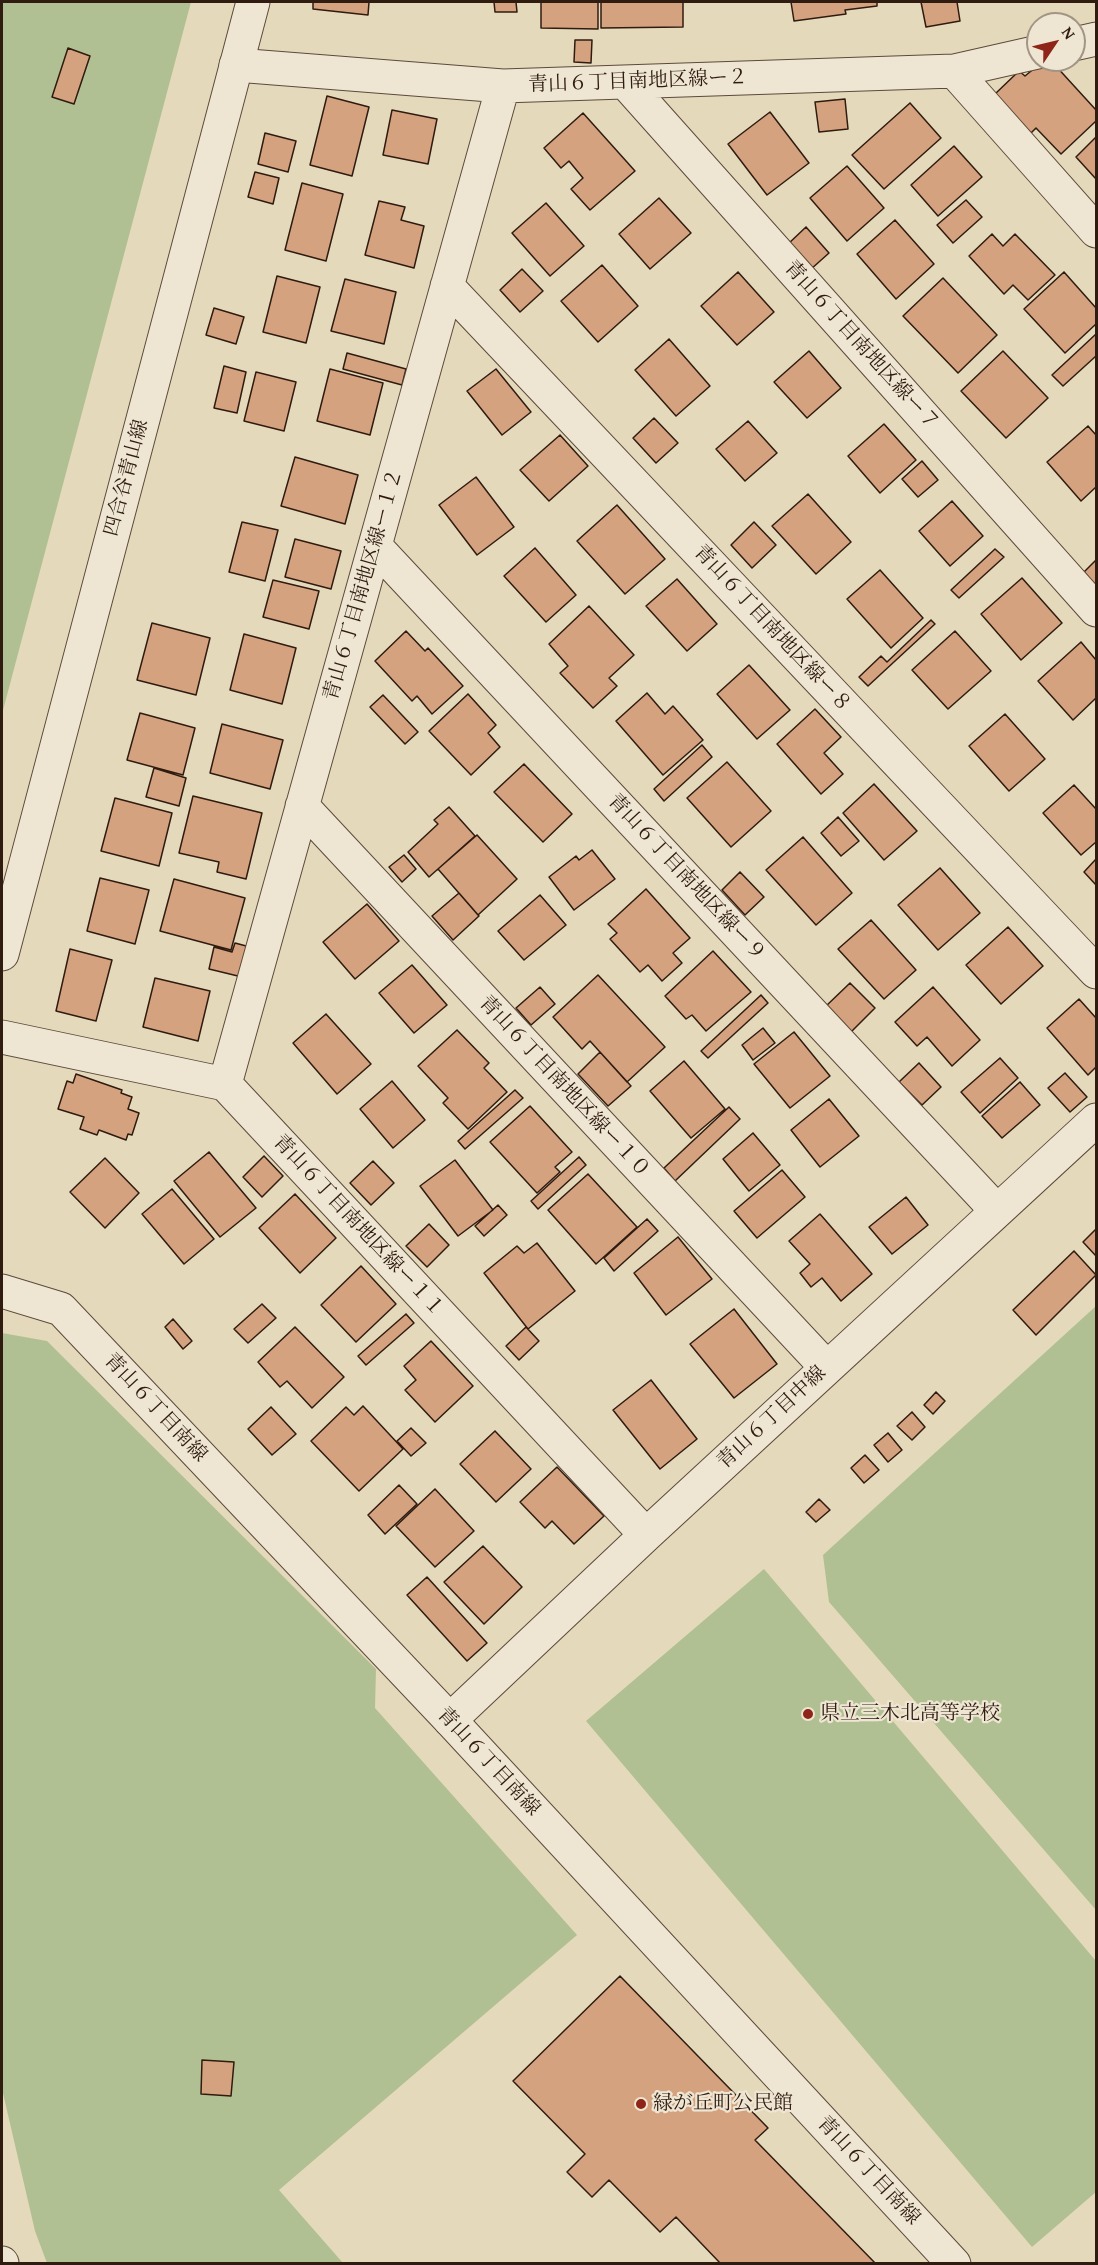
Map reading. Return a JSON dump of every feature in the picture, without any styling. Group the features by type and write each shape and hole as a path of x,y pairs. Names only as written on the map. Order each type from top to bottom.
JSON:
{"street":[{"name":"四合谷青山線","path":"2,954 253,2"},
{"name":"青山６丁目南地区線ー２","path":"236,65 502,86 954,71 1026,55"},
{"path":"954,71 1096,231"},
{"name":"青山６丁目南地区線ー７","path":"625,82 1096,610"},
{"name":"青山６丁目南地区線ー１２","path":"225,1084 502,86"},
{"name":"青山６丁目南地区線ー８","path":"447,286 1096,972"},
{"name":"青山６丁目南地区線ー９","path":"375,546 997,1211"},
{"name":"青山６丁目南地区線ー１０","path":"302,806 827,1368"},
{"path":"2,1037 225,1084"},
{"name":"青山６丁目南地区線ー１１","path":"225,1084 646,1535"},
{"name":"青山６丁目中線","path":"450,1720 646,1535 1096,1119"},
{"name":"青山６丁目南線","path":"2,1291 61,1309 450,1720 954,2264"}],"green space":[{"path":"2,2 191,2 2,714"},
{"path":"1096,1306 1096,1910 829,1602 823,1555"},
{"path":"2,1333 47,1341 376,1669 375,1708 577,1935 279,2190 343,2263 47,2263 35,2231 2,2089"},
{"path":"764,1569 1096,1961 1096,2192 1032,2247 586,1721"}],"building":[{"path":"313,2 369,2 368,15 313,9"},
{"path":"494,2 516,2 517,12 495,12"},
{"path":"541,2 598,2 598,29 541,28"},
{"path":"601,2 683,2 683,27 601,28"},
{"path":"791,2 877,2 877,6 845,10 846,14 794,21"},
{"path":"921,2 957,2 960,21 926,27"},
{"path":"575,40 592,40 591,63 574,62"},
{"path":"68,48 90,56 74,104 52,97"},
{"path":"1019,71 1025,76 1030,72 1061,72 1096,110 1096,121 1061,154 1036,128 1031,133 995,94"},
{"path":"327,96 369,107 352,176 310,165"},
{"path":"845,99 848,129 819,132 815,102"},
{"path":"910,103 941,138 884,189 852,155"},
{"path":"392,110 437,119 428,164 383,155"},
{"path":"770,112 809,163 767,195 728,144"},
{"path":"583,113 635,171 590,210 571,189 583,178 569,161 561,168 544,148"},
{"path":"265,133 296,141 288,172 258,164"},
{"path":"1096,137 1096,179 1076,157"},
{"path":"954,146 982,177 938,216 911,185"},
{"path":"847,166 884,208 847,241 810,198"},
{"path":"255,172 279,178 273,204 248,197"},
{"path":"302,183 343,194 326,261 285,250"},
{"path":"659,198 691,233 650,269 619,234"},
{"path":"966,200 982,217 953,243 937,225"},
{"path":"379,201 405,207 401,220 424,226 414,268 365,255"},
{"path":"546,203 584,246 550,276 512,233"},
{"path":"895,220 934,264 896,299 857,254"},
{"path":"806,227 829,253 810,270 787,245"},
{"path":"992,234 1003,246 1015,234 1055,275 1028,300 1013,285 1004,294 969,256"},
{"path":"602,265 638,306 598,342 561,301"},
{"path":"522,269 543,291 520,312 500,290"},
{"path":"738,272 774,312 737,345 701,306"},
{"path":"1064,272 1096,308 1096,324 1065,353 1024,309"},
{"path":"277,276 320,287 306,343 263,332"},
{"path":"943,278 997,335 958,373 903,316"},
{"path":"345,279 396,292 384,344 331,331"},
{"path":"214,308 244,317 236,344 206,335"},
{"path":"1096,334 1096,356 1063,386 1052,375"},
{"path":"669,339 710,386 676,416 635,370"},
{"path":"809,351 841,388 807,418 774,382"},
{"path":"1003,351 1048,398 1006,438 961,391"},
{"path":"347,353 406,369 402,385 343,369"},
{"path":"224,366 246,372 237,413 214,408"},
{"path":"330,369 383,383 370,435 317,421"},
{"path":"496,369 531,412 502,435 467,391"},
{"path":"256,372 296,382 284,431 244,421"},
{"path":"654,418 678,443 656,463 633,438"},
{"path":"748,421 777,453 745,481 716,449"},
{"path":"884,424 916,460 880,493 848,456"},
{"path":"1088,426 1096,435 1096,487 1081,501 1047,462"},
{"path":"560,435 588,466 549,501 520,470"},
{"path":"295,457 358,475 345,524 281,506"},
{"path":"922,461 938,480 918,497 902,479"},
{"path":"476,477 514,527 477,555 439,505"},
{"path":"808,494 851,542 816,574 772,526"},
{"path":"952,501 983,536 950,566 919,531"},
{"path":"617,505 665,559 625,594 577,541"},
{"path":"242,522 278,530 265,581 229,572"},
{"path":"754,522 776,545 752,568 731,545"},
{"path":"295,539 341,551 331,589 285,577"},
{"path":"535,548 576,595 546,622 504,576"},
{"path":"995,549 1004,557 959,598 951,590"},
{"path":"1096,560 1096,586 1084,572"},
{"path":"880,570 923,618 891,648 847,599"},
{"path":"1022,578 1062,623 1021,660 981,614"},
{"path":"677,579 717,624 687,651 646,606"},
{"path":"273,580 319,591 309,629 263,617"},
{"path":"589,606 634,655 609,678 617,686 593,708 560,673 568,666 549,644"},
{"path":"931,620 935,624 868,686 859,677 881,656 887,662"},
{"path":"152,623 210,638 196,695 137,680"},
{"path":"406,631 425,651 428,648 463,686 432,714 417,696 412,701 375,661"},
{"path":"955,631 991,671 948,709 912,670"},
{"path":"244,634 296,648 282,704 230,690"},
{"path":"1081,642 1096,660 1096,698 1073,720 1038,681"},
{"path":"749,665 790,710 757,739 717,694"},
{"path":"647,693 665,714 673,706 703,740 663,775 616,721"},
{"path":"468,694 496,725 488,733 500,747 471,775 429,731"},
{"path":"383,695 418,732 405,744 370,707"},
{"path":"815,709 841,737 824,753 843,774 821,794 777,744"},
{"path":"140,713 195,728 183,775 127,760"},
{"path":"1005,714 1045,759 1009,791 969,746"},
{"path":"222,724 283,740 270,789 210,773"},
{"path":"702,745 712,757 664,801 654,789"},
{"path":"727,762 771,811 731,847 687,798"},
{"path":"524,764 572,814 543,842 494,792"},
{"path":"154,768 186,778 179,806 146,797"},
{"path":"874,784 917,831 884,860 843,813"},
{"path":"1074,785 1096,809 1096,842 1081,855 1043,813"},
{"path":"193,796 262,813 246,879 217,872 219,862 179,853"},
{"path":"115,798 172,813 159,866 101,851"},
{"path":"449,807 475,836 429,877 408,852 438,824 434,820"},
{"path":"838,817 859,841 841,856 821,833"},
{"path":"477,835 517,879 478,915 438,869"},
{"path":"803,837 852,893 816,925 766,870"},
{"path":"592,850 615,879 574,910 549,877 576,856 579,860"},
{"path":"404,855 416,869 402,882 389,867"},
{"path":"1096,859 1096,885 1084,872"},
{"path":"940,868 980,913 938,950 898,905"},
{"path":"740,872 764,897 745,915 722,890"},
{"path":"100,878 149,890 135,944 87,931"},
{"path":"174,879 245,898 231,950 160,931"},
{"path":"646,889 690,938 673,953 682,963 662,981 648,965 640,972 610,939 617,933 608,924"},
{"path":"459,893 479,916 453,940 432,916"},
{"path":"540,895 566,925 524,960 498,931"},
{"path":"367,904 399,941 355,979 323,942"},
{"path":"871,920 916,970 884,999 838,949"},
{"path":"1008,927 1043,966 1001,1004 966,965"},
{"path":"235,943 250,947 242,977 209,969 214,947 232,952"},
{"path":"70,949 112,960 96,1021 56,1011"},
{"path":"713,951 751,992 706,1031 692,1015 686,1019 665,996"},
{"path":"412,965 447,1005 414,1033 379,993"},
{"path":"598,975 665,1047 627,1082 590,1041 582,1049 553,1017"},
{"path":"155,978 210,991 198,1041 143,1027"},
{"path":"850,983 875,1008 850,1033 825,1007"},
{"path":"540,987 555,1004 531,1025 516,1008"},
{"path":"933,987 980,1040 952,1066 927,1037 917,1046 895,1022"},
{"path":"761,995 768,1003 708,1058 701,1051"},
{"path":"1079,999 1096,1018 1096,1067 1088,1075 1047,1028"},
{"path":"326,1014 371,1064 337,1094 293,1043"},
{"path":"763,1028 775,1043 753,1060 742,1045"},
{"path":"457,1030 489,1063 484,1068 507,1092 468,1129 443,1103 448,1098 418,1066"},
{"path":"794,1032 830,1076 790,1108 754,1064"},
{"path":"600,1052 631,1086 608,1106 578,1074"},
{"path":"1000,1058 1018,1078 980,1113 961,1092"},
{"path":"684,1061 725,1109 691,1138 650,1091"},
{"path":"919,1063 941,1087 922,1105 899,1082"},
{"path":"1065,1073 1087,1097 1070,1112 1048,1088"},
{"path":"76,1074 122,1090 121,1093 132,1097 128,1109 139,1113 132,1135 128,1134 126,1140 99,1130 97,1135 80,1129 84,1117 58,1109 67,1081 73,1083"},
{"path":"392,1081 425,1120 393,1148 360,1109"},
{"path":"1020,1082 1040,1105 1002,1138 982,1116"},
{"path":"515,1090 523,1098 465,1149 458,1141"},
{"path":"829,1099 859,1136 820,1167 791,1130"},
{"path":"530,1106 572,1152 555,1167 560,1172 537,1193 490,1142"},
{"path":"729,1107 740,1119 675,1181 664,1168"},
{"path":"753,1133 780,1165 749,1191 723,1159"},
{"path":"209,1152 256,1208 220,1237 174,1181"},
{"path":"264,1156 283,1176 262,1197 243,1177"},
{"path":"579,1157 586,1165 538,1209 531,1201"},
{"path":"105,1158 139,1193 105,1228 70,1192"},
{"path":"455,1160 493,1210 458,1236 420,1186"},
{"path":"373,1161 394,1183 371,1205 350,1183"},
{"path":"782,1170 805,1197 757,1238 734,1211"},
{"path":"588,1174 637,1227 596,1264 548,1210"},
{"path":"172,1189 214,1239 184,1264 142,1214"},
{"path":"295,1194 336,1238 300,1273 259,1228"},
{"path":"906,1197 928,1225 892,1254 869,1227"},
{"path":"498,1205 507,1215 484,1236 475,1226"},
{"path":"820,1214 872,1274 841,1301 822,1278 811,1287 800,1273 810,1264 789,1241"},
{"path":"647,1219 658,1231 614,1271 604,1258"},
{"path":"429,1224 449,1245 427,1267 406,1246"},
{"path":"1096,1229 1096,1256 1083,1242"},
{"path":"678,1237 712,1279 666,1315 634,1273"},
{"path":"537,1243 575,1291 528,1329 484,1273 517,1246 524,1253"},
{"path":"1074,1251 1096,1275 1036,1335 1013,1310"},
{"path":"361,1266 396,1304 356,1342 321,1305"},
{"path":"262,1304 276,1318 248,1343 234,1329"},
{"path":"734,1309 777,1364 734,1398 690,1344"},
{"path":"406,1314 414,1323 366,1365 358,1356"},
{"path":"173,1319 192,1341 183,1349 165,1327"},
{"path":"295,1327 344,1377 312,1408 287,1381 280,1387 258,1362"},
{"path":"526,1327 539,1341 519,1360 506,1346"},
{"path":"431,1341 473,1386 435,1422 405,1390 416,1380 404,1366"},
{"path":"651,1380 697,1439 660,1469 613,1410"},
{"path":"936,1392 945,1401 933,1414 924,1405"},
{"path":"363,1406 403,1449 359,1491 311,1441 346,1407 354,1415"},
{"path":"271,1407 296,1434 272,1455 248,1429"},
{"path":"912,1412 925,1427 912,1440 897,1426"},
{"path":"411,1428 426,1443 411,1456 397,1441"},
{"path":"495,1431 531,1469 496,1502 460,1464"},
{"path":"888,1433 902,1450 888,1462 874,1445"},
{"path":"865,1455 879,1470 864,1483 851,1468"},
{"path":"557,1467 604,1516 574,1544 552,1521 545,1528 520,1502"},
{"path":"399,1485 417,1504 385,1534 368,1515"},
{"path":"435,1489 474,1531 435,1567 396,1526"},
{"path":"819,1499 830,1510 816,1522 806,1512"},
{"path":"483,1546 522,1587 484,1624 444,1582"},
{"path":"427,1577 487,1643 467,1661 407,1595"},
{"name":"緑が丘町公民館","path":"620,1976 768,2128 755,2140 876,2264 721,2264 676,2217 660,2232 609,2180 592,2197 567,2172 585,2154 513,2081"},
{"path":"202,2060 234,2062 231,2096 201,2094"}],"place":[{"name":"県立三木北高等学校","path":"808,1714"},
{"name":"緑が丘町公民館","path":"641,2104"}]}
